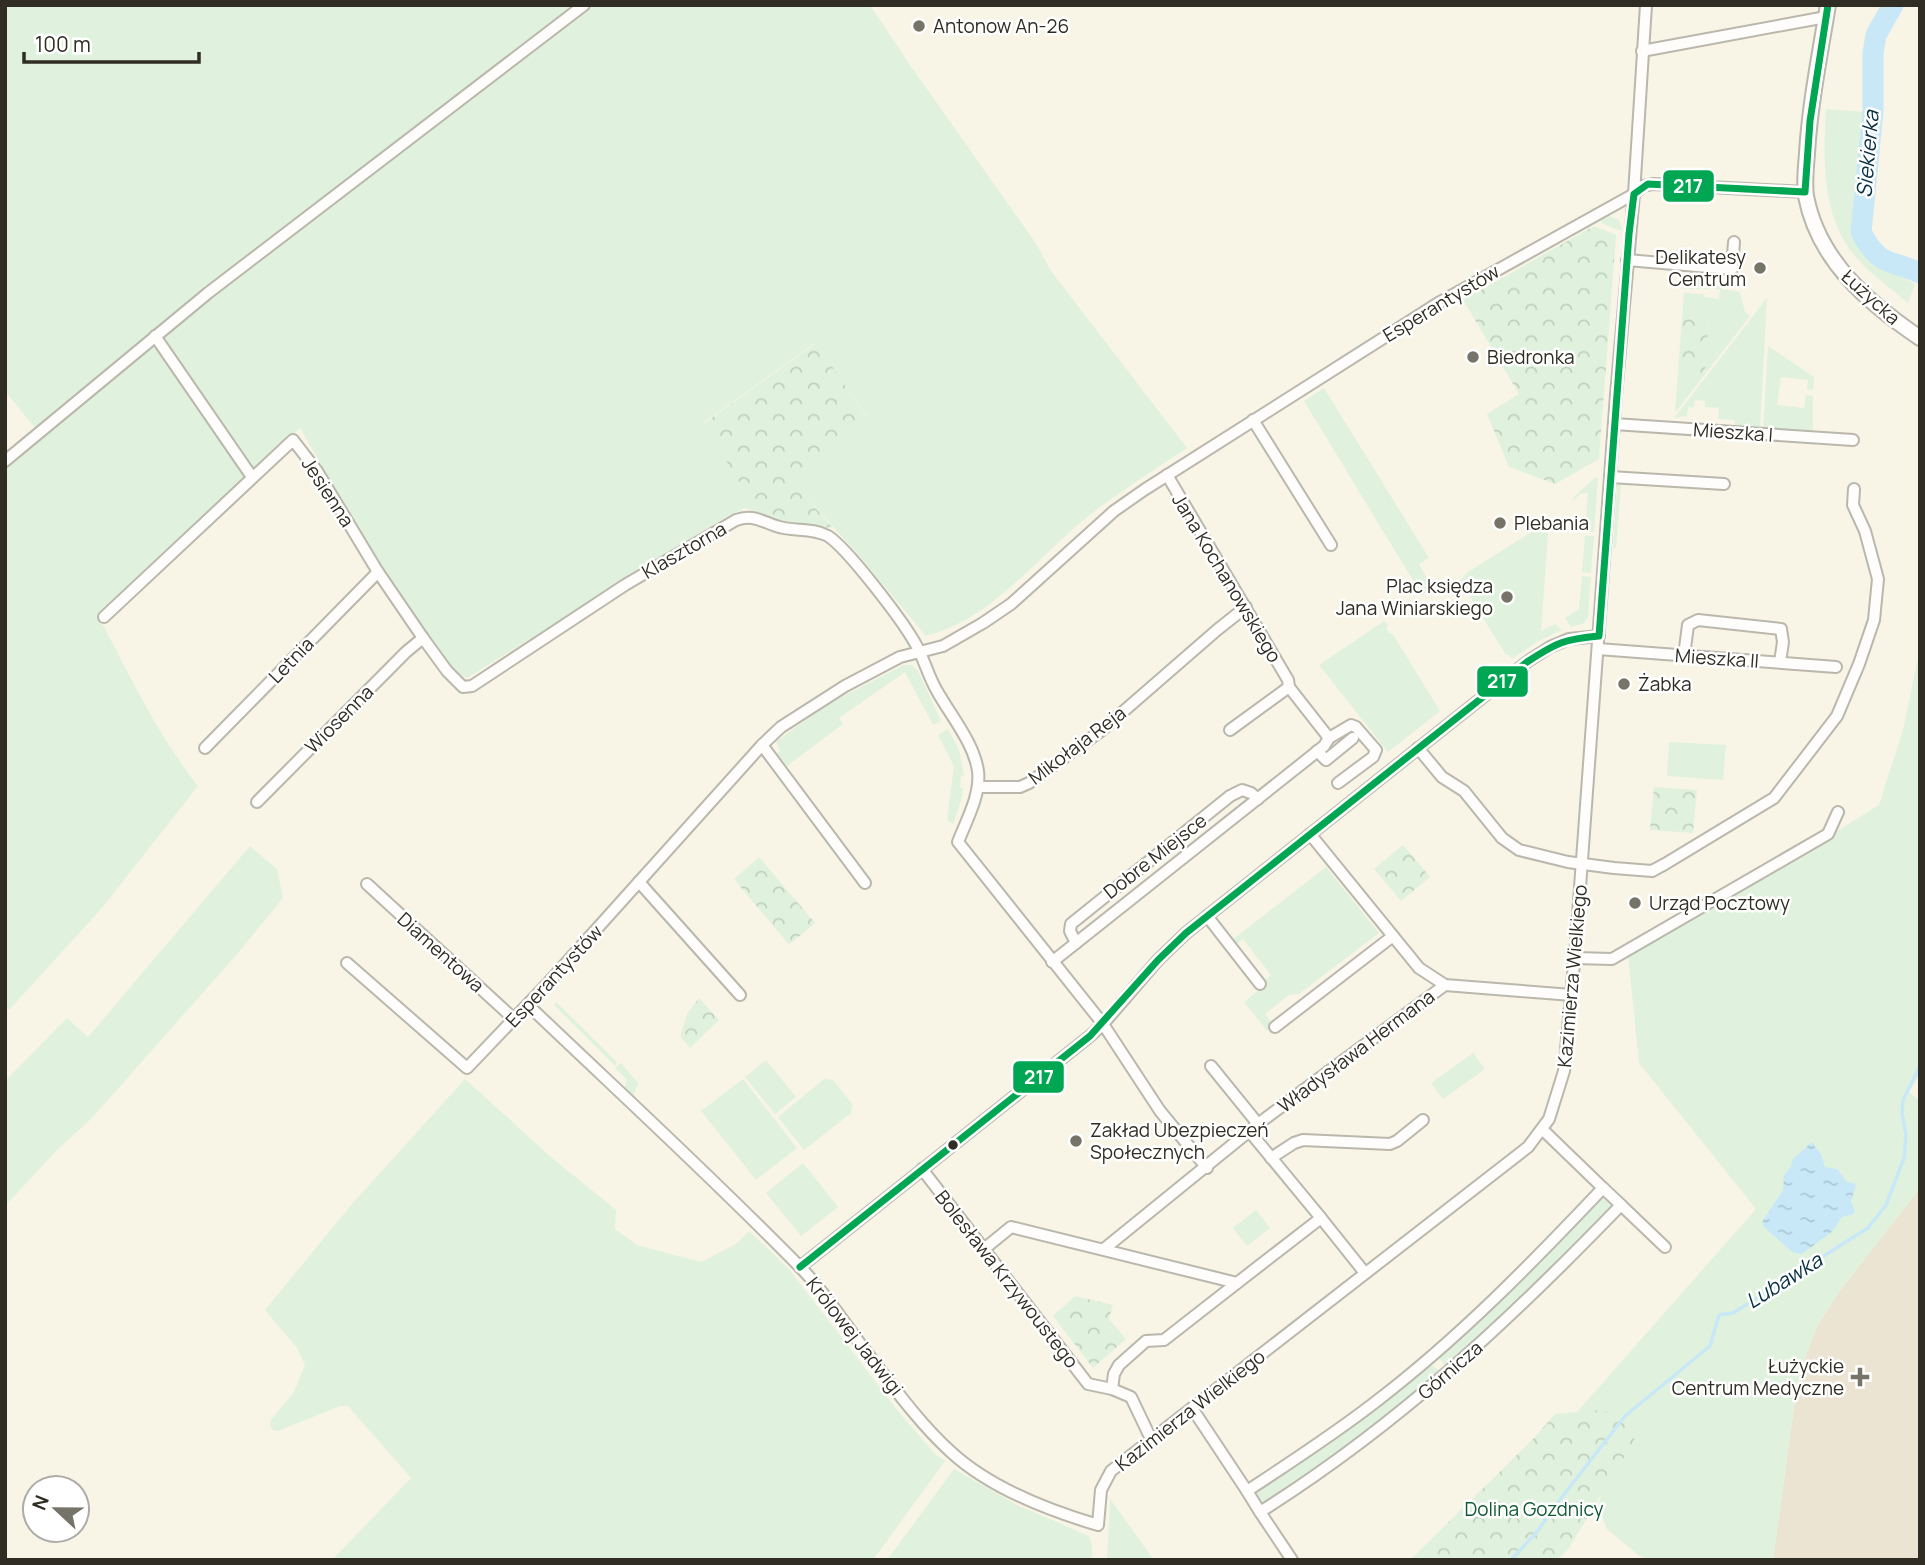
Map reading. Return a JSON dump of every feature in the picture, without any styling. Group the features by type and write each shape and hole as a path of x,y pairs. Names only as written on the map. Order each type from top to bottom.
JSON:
{"street":[{"path":"5,461 155,336 584,5"},
{"name":"Kazimierza Wielkiego","path":"1080,1520 1098,1525 1101,1490 1111,1471 1510,1161 1543,1130 1555,1105 1564,1071 1572,995 1614,424 1634,194 1646,5"},
{"path":"1643,51 1827,11"},
{"name":"Łużycka","path":"1827,11 1811,113 1805,192 1816,230 1835,263 1871,302 1920,338"},
{"name":"Esperantystów","path":"347,963 467,1068 528,1005 762,745 781,727 815,704 900,657 943,646 983,624 1010,604 1114,511 1167,475 1440,302 1648,184 1805,192"},
{"path":"1627,260 1732,269 1734,242"},
{"path":"155,336 252,477"},
{"path":"1253,420 1331,545"},
{"name":"Mieszka I","path":"1614,424 1853,440"},
{"name":"Jesienna","path":"104,617 293,440 317,471 378,572 423,638 447,671 463,687"},
{"name":"Jana Kochanowskiego","path":"1167,475 1247,607 1288,684"},
{"path":"1610,477 1724,484"},
{"path":"1418,748 1441,777 1464,791 1502,838 1514,848 1582,864 1652,871 1665,864 1774,798 1837,716 1874,620 1878,579 1865,531 1853,505 1854,489"},
{"name":"Klasztorna","path":"463,687 472,686 625,584 744,516 782,528 816,532 831,538 898,617 920,652"},
{"name":"Letnia","path":"205,748 378,572"},
{"name":"Mikołaja Reja","path":"978,787 1020,787 1029,783 1101,730 1217,629 1247,607"},
{"path":"1684,656 1688,625 1698,620 1781,629 1783,642 1780,663"},
{"path":"800,1267 1103,1024 1158,960 1207,916 1418,748 1538,654 1569,639 1598,636"},
{"name":"Wiosenna","path":"257,802 423,638"},
{"name":"Mieszka II","path":"1598,649 1836,667"},
{"path":"920,652 935,688 974,757 978,772 978,787 958,842 1103,1024 1160,1111 1207,1168"},
{"path":"1230,730 1288,684 1329,738 1351,725 1356,727 1376,750 1373,757 1338,783"},
{"name":"Dobre Miejsce","path":"1052,962 1258,799 1329,738"},
{"path":"1317,751 1325,760 1353,738"},
{"path":"762,745 865,883"},
{"name":"Dobre Miejsce","path":"1076,943 1070,931 1071,924 1237,791 1251,793 1258,799"},
{"path":"1575,958 1612,959 1828,834 1838,812"},
{"path":"1310,834 1419,968 1445,985 1572,995"},
{"path":"639,882 740,995"},
{"name":"Diamentowa","path":"367,884 514,1019"},
{"path":"1207,916 1260,984"},
{"path":"1275,1027 1393,936"},
{"name":"Władysława Hermana","path":"1104,1249 1254,1128 1445,985"},
{"name":"Królowej Jadwigi","path":"528,1005 800,1267 902,1397 948,1450 1003,1486 1080,1520"},
{"path":"1211,1066 1254,1128 1271,1158 1364,1273"},
{"path":"1271,1158 1303,1140 1390,1144 1423,1120"},
{"path":"1543,1130 1665,1247"},
{"name":"Bolesława Krzywoustego","path":"922,1169 1088,1384 1112,1389 1131,1397 1152,1438"},
{"name":"Górnicza","path":"1247,1491 1339,1429 1432,1356 1538,1257 1603,1188"},
{"name":"Górnicza","path":"1260,1511 1367,1437 1447,1374 1523,1305 1621,1205"},
{"path":"1112,1389 1114,1374 1119,1365 1146,1341 1164,1339 1321,1218"},
{"path":"984,1249 1011,1227 1237,1283"},
{"path":"1432,1356 1447,1374"},
{"path":"1192,1408 1292,1560"}],"shaded area":[{"name":"Łużyckie Centrum Medyczne","path":"1920,1188 1920,1560 1773,1560 1795,1399 1806,1355 1817,1326 1838,1293"}],"green space":[{"path":"5,5 870,5 1035,242 1051,271 1187,448 1081,522 990,604 949,628 926,636 798,488 813,463 868,418 815,343 703,423 758,512 745,508 724,518 467,678 450,668 378,563 300,428 163,552 98,616 169,746 198,786 102,908 9,1010 5,1006 5,453 35,428 5,391"},
{"path":"1826,109 1865,112 1858,236 1868,253 1881,266 1915,284 1908,303 1862,264 1839,230 1832,211 1825,171"},
{"path":"1609,216 1619,220 1622,231 1603,224 1600,219"},
{"path":"1594,226 1616,235 1599,459 1555,484 1509,467 1487,414 1519,394 1463,300"},
{"path":"1692,271 1704,271 1704,284 1740,292 1745,312 1750,316 1675,413 1678,371 1705,373 1709,321 1682,318 1684,293 1704,294 1704,297 1719,299 1720,289 1684,289 1686,277"},
{"path":"1767,298 1760,430 1735,427 1735,420 1718,419 1719,408 1705,407 1705,401 1695,400 1694,408 1688,407 1687,416 1674,418"},
{"path":"1682,318 1709,320 1705,373 1678,371"},
{"path":"816,343 868,419 813,463 798,488 833,528 784,524 758,512 703,424"},
{"path":"1768,346 1814,377 1813,390 1807,389 1808,380 1781,377 1777,405 1804,408 1806,395 1813,396 1813,430 1763,430"},
{"path":"1324,388 1429,558 1419,564 1433,588 1422,595 1304,401"},
{"path":"1596,477 1594,532 1585,532 1588,493 1573,498"},
{"path":"1617,485 1621,485 1616,548 1613,548"},
{"name":"Plac księdza Jana Winiarskiego","path":"1549,521 1541,631 1555,624 1562,630 1538,641 1512,659 1506,655 1460,581 1468,572"},
{"path":"1585,536 1594,536 1591,573 1582,572"},
{"path":"1582,576 1591,577 1588,616 1584,623 1571,627 1565,618 1579,609"},
{"path":"1384,621 1440,711 1388,752 1319,665"},
{"path":"1920,648 1920,1074 1909,1092 1920,1101 1920,1188 1838,1293 1817,1326 1806,1355 1795,1399 1773,1560 1648,1560 1607,1529 1598,1507 1608,1468 1570,1420 1756,1209 1639,1063 1628,955 1760,879 1879,805 1903,730"},
{"path":"904,665 912,665 918,671 941,721 933,725 905,672 839,718 843,724 787,766 777,754 780,751 776,742 824,706"},
{"path":"948,729 959,750 964,775 961,776 961,801 953,824 947,820 954,766 938,735"},
{"path":"1669,742 1726,745 1723,780 1667,776"},
{"path":"1654,787 1697,790 1693,833 1650,830"},
{"path":"1403,845 1430,877 1401,901 1374,869"},
{"path":"250,846 277,869 283,898 92,1118 58,1149 5,1206 5,1081 67,1018 88,1037"},
{"path":"759,857 815,923 789,945 734,879"},
{"path":"1326,867 1379,933 1299,994 1289,995 1265,1014 1274,1026 1267,1031 1244,1002 1266,984 1264,981 1271,975 1243,939 1236,945 1232,940"},
{"path":"699,998 719,1020 690,1048 680,1036 687,1014"},
{"path":"556,1002 617,1062 615,1066 554,1005"},
{"path":"1473,1053 1485,1069 1443,1099 1431,1083"},
{"path":"766,1060 796,1097 775,1114 745,1077"},
{"path":"621,1063 638,1083 633,1097 624,1089 627,1080 615,1068"},
{"path":"465,1079 551,1157 616,1210 615,1229 637,1245 701,1262 736,1244 749,1231 788,1268 898,1411 935,1454 945,1461 873,1560 332,1560 411,1478 348,1406 340,1406 278,1431 273,1430 270,1426 271,1420 294,1392 305,1365 297,1348 265,1310 352,1204"},
{"path":"743,1079 797,1148 756,1180 701,1111"},
{"path":"824,1079 833,1080 852,1104 851,1113 804,1150 778,1117"},
{"path":"803,1163 838,1207 801,1236 766,1193"},
{"path":"1603,1198 1611,1205 1611,1209 1549,1274 1445,1366 1439,1358 1440,1355"},
{"path":"1256,1210 1270,1228 1247,1246 1233,1228"},
{"path":"1075,1296 1113,1305 1109,1319 1126,1339 1093,1368 1053,1316"},
{"path":"1431,1364 1439,1371 1437,1377 1327,1462 1266,1503 1261,1502 1256,1491"},
{"name":"Dolina Gozdnicy","path":"1600,1410 1625,1416 1631,1411 1642,1413 1635,1421 1634,1441 1569,1548 1558,1560 1410,1560 1555,1414"},
{"path":"954,1469 1017,1505 1089,1536 1092,1560 887,1560"},
{"path":"1110,1499 1154,1560 1107,1560"}],"water":[{"path":"1812,1142 1821,1154 1825,1167 1837,1169 1847,1182 1856,1186 1851,1201 1855,1212 1842,1217 1833,1231 1802,1254 1792,1252 1764,1227 1762,1222 1783,1190 1784,1175 1792,1160"}],"waterway":[{"name":"Siekierka","path":"1893,5 1876,35 1873,53 1873,111 1861,232 1879,257 1920,273"},
{"name":"Lubawka","path":"1511,1560 1536,1533 1625,1416 1710,1346 1719,1315 1733,1313 1868,1228 1886,1205 1904,1158 1906,1135 1902,1113 1903,1100 1920,1066"}],"transit line":[{"name":"217","path":"800,1267 1090,1036 1186,933 1527,662 1561,643 1599,636 1634,194 1648,184 1805,192 1810,121 1828,5"}],"place":[{"name":"Antonow An-26","path":"919,26"},
{"name":"Delikatesy Centrum","path":"1760,268"},
{"name":"Biedronka","path":"1473,357"},
{"name":"Plebania","path":"1500,523"},
{"name":"Plac księdza Jana Winiarskiego","path":"1507,597"},
{"name":"Żabka","path":"1624,684"},
{"name":"Urząd Pocztowy","path":"1635,903"},
{"name":"Zakład Ubezpieczeń Społecznych","path":"1076,1141"},
{"name":"Łużyckie Centrum Medyczne","path":"1860,1377"}]}
